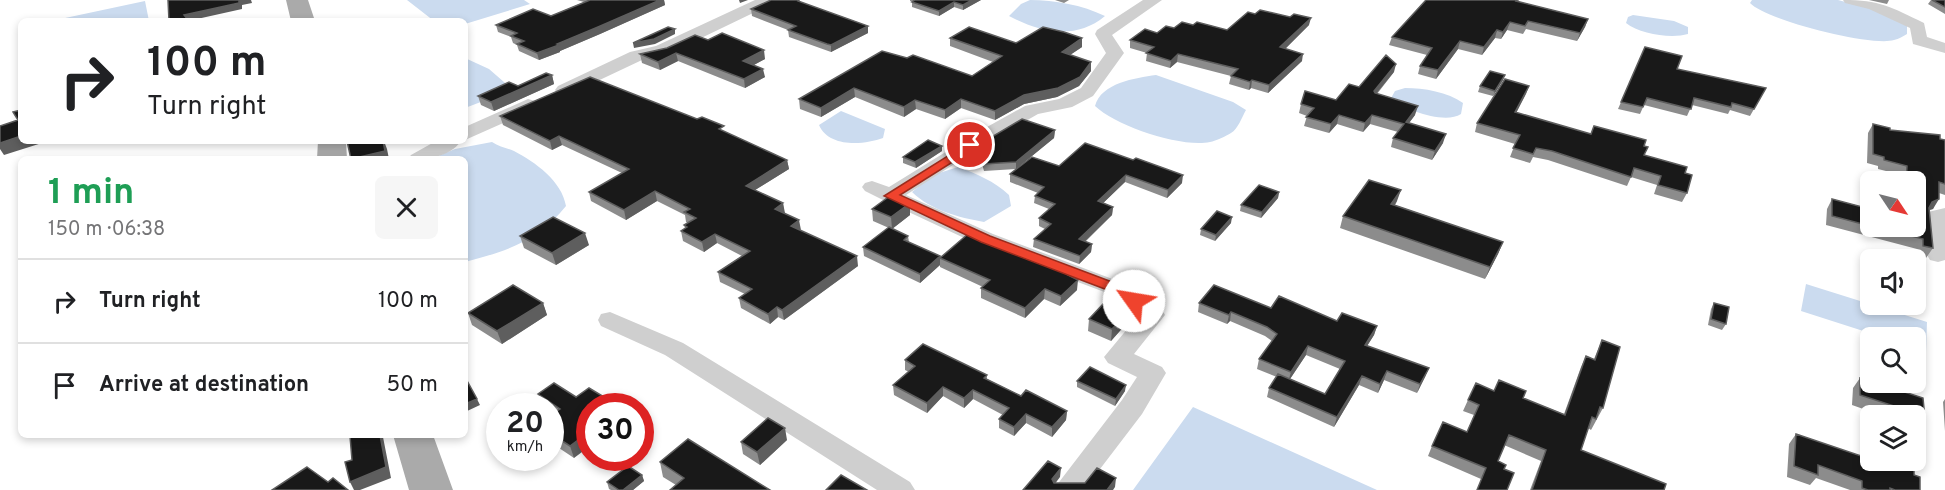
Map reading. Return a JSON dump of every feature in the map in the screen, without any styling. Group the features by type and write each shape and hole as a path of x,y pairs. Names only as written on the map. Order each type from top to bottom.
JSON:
{"main road":[{"path":"297,0 302,18"},
{"path":"413,438 431,490"}],"street":[{"path":"468,133 636,57 662,50 768,0"},
{"path":"1068,490 1132,406 1153,373 1117,357 1153,315 1115,288 985,239 881,191 1032,110 1065,103 1087,92 1115,53 1103,34 1154,0"},
{"path":"1851,0 1875,6 1918,26 1919,40 1945,48"},
{"path":"424,156 446,144"},
{"path":"1938,255 1937,237 1940,230 1936,218 1945,214"},
{"path":"610,320 674,349 900,490"}],"water":[{"path":"407,0 524,0 530,4 468,23 468,18 430,18"},
{"path":"1030,0 1068,4 1105,16 1082,29 1057,31 1045,30 1009,16 1021,4"},
{"path":"1752,0 1838,0 1872,9 1907,24 1907,34 1896,40 1882,41 1864,40 1820,31 1760,10 1750,3"},
{"path":"145,1 148,18 65,18"},
{"path":"1633,15 1674,21 1688,27 1688,34 1665,36 1647,33 1626,23 1628,17"},
{"path":"468,59 489,69 511,88 468,107"},
{"path":"1156,75 1233,102 1246,110 1238,126 1231,133 1212,141 1183,142 1133,128 1105,114 1095,106 1098,98 1111,87 1129,80"},
{"path":"1405,88 1428,90 1450,96 1463,103 1461,114 1454,117 1435,117 1405,108 1390,100 1395,91"},
{"path":"841,111 885,129 883,138 848,143 831,138 819,125"},
{"path":"492,142 522,155 553,181 559,188 566,206 544,228 521,243 495,254 468,261 468,156 438,156 455,149"},
{"path":"958,167 979,175 997,186 1009,195 1011,206 984,222 937,209 912,192 933,175"},
{"path":"1806,284 1860,301 1860,315 1905,315 1927,322 1926,352 1926,327 1860,327 1860,330 1801,311"},
{"path":"1193,407 1377,490 1133,490"}],"building":[{"path":"168,0 239,0 239,3 184,15 186,18 169,18"},
{"path":"590,0 660,0 537,53 517,44 524,41 511,36 517,33 496,25 533,9 551,16"},
{"path":"771,0 799,0 868,26 831,45 827,44 788,30 796,26 751,9"},
{"path":"915,0 972,0 963,5 954,2 939,11 912,2"},
{"path":"1426,0 1517,0 1588,19 1580,33 1528,21 1525,26 1510,22 1503,32 1497,30 1484,47 1460,41 1438,70 1420,66 1432,48 1392,37"},
{"path":"1932,0 1945,0 1945,7"},
{"path":"1260,10 1290,17 1294,14 1311,18 1280,47 1303,54 1269,85 1231,76 1238,69 1178,54 1171,61 1146,53 1154,47 1130,40 1145,29 1157,33 1166,26 1174,28 1182,22 1193,25 1197,22 1227,30 1248,12 1255,14"},
{"path":"668,27 675,29 654,39 633,43"},
{"path":"969,27 1016,43 1043,27 1064,32 1082,38 1062,52 1091,62 1080,77 1058,88 1024,95 995,111 961,99 945,110 915,100 904,107 854,88 821,108 799,99 882,51 907,58 913,55 972,76 1002,56 950,38"},
{"path":"722,33 764,50 743,61 763,69 744,79 676,53 658,62 640,54 667,48 695,35 708,40"},
{"path":"1645,47 1682,56 1677,69 1766,88 1754,109 1732,103 1731,107 1694,98 1691,109 1647,98 1643,107 1621,102"},
{"path":"1386,55 1396,64 1374,91 1375,93 1418,106 1406,122 1446,134 1435,151 1393,138 1404,124 1372,115 1365,123 1339,115 1331,124 1306,117 1314,108 1301,104 1305,91 1336,100 1349,84 1359,87"},
{"path":"1490,71 1505,75 1495,91 1480,86"},
{"path":"546,73 552,75 491,102 478,96 509,82 518,86"},
{"path":"590,77 697,119 702,117 724,126 719,129 787,160 746,186 783,203 775,209 799,220 791,226 857,256 782,310 777,307 768,314 739,298 752,289 718,272 750,251 715,234 702,242 681,231 687,227 684,225 696,218 684,212 690,209 655,191 624,210 589,192 629,169 559,136 550,141 500,116"},
{"path":"1505,79 1529,86 1515,112 1591,134 1594,126 1646,140 1644,146 1648,147 1644,155 1687,167 1685,173 1692,175 1687,193 1658,185 1661,176 1634,168 1631,177 1552,151 1536,148 1533,154 1513,148 1520,135 1477,123"},
{"path":"18,111 18,120 13,112"},
{"path":"1022,119 1055,130 1016,162 984,164 982,156 968,151"},
{"path":"18,120 18,137 0,143 0,126"},
{"path":"1873,124 1890,128 1890,130 1940,135 1940,139 1945,140 1945,184 1939,182 1939,199 1932,202 1929,208 1933,248 1923,246 1923,239 1915,237 1926,237 1926,171 1907,171 1907,166 1884,160 1884,157 1873,154"},
{"path":"928,140 942,146 915,162 903,157"},
{"path":"1085,143 1183,175 1168,190 1126,175 1098,201 1113,207 1079,239 1092,244 1080,256 1034,239 1051,224 1039,218 1055,204 1035,196 1044,187 1010,174 1032,157 1059,166"},
{"path":"348,144 384,144 385,151 364,156 350,156"},
{"path":"1369,180 1401,190 1391,204 1503,242 1490,267 1343,216"},
{"path":"1259,185 1279,192 1262,212 1241,205"},
{"path":"891,195 910,203 891,217 872,209"},
{"path":"1832,199 1860,206 1860,223 1832,216"},
{"path":"1217,211 1232,217 1216,235 1201,229"},
{"path":"553,217 585,233 552,253 520,236"},
{"path":"889,227 908,236 904,240 940,256 920,274 863,247"},
{"path":"969,233 1071,272 1068,275 1078,280 1061,296 1045,289 1025,308 981,288 990,280 940,258"},
{"path":"513,285 543,303 497,331 468,313"},
{"path":"1214,285 1271,308 1279,296 1337,321 1342,313 1377,326 1365,345 1429,368 1420,384 1387,371 1380,384 1362,376 1337,417 1269,388 1278,374 1325,394 1345,361 1308,346 1291,372 1259,359 1277,334 1267,327 1231,312 1229,315 1199,303"},
{"path":"1105,302 1128,312 1112,329 1089,319"},
{"path":"1714,303 1729,307 1726,324 1711,319"},
{"path":"1602,340 1620,347 1603,408 1600,407 1596,419 1592,417 1581,450 1666,484 1664,490 1532,490 1546,450 1509,435 1498,461 1506,465 1504,469 1514,473 1507,490 1477,490 1486,468 1432,446 1443,422 1467,432 1479,405 1468,400 1476,383 1494,391 1499,380 1526,391 1523,398 1565,415 1586,356 1595,360"},
{"path":"923,344 987,375 984,378 1021,396 1026,390 1067,411 1052,427 1026,414 1014,427 999,419 1009,408 973,390 964,398 943,387 927,403 893,385 915,366 905,360"},
{"path":"1090,367 1126,385 1116,399 1077,381"},
{"path":"468,382 477,399 468,403"},
{"path":"554,383 576,397 576,442 570,446 564,442 564,393 539,393"},
{"path":"589,388 597,393 582,393"},
{"path":"1860,393 1908,393 1923,398 1924,405 1891,405 1860,395"},
{"path":"768,418 785,428 757,452 741,442"},
{"path":"1796,434 1860,456 1860,471 1914,471 1914,475 1920,477 1920,490 1890,488 1890,490 1868,490 1862,488 1862,481 1818,465 1818,475 1794,466"},
{"path":"350,438 381,438 386,467 350,482 345,462 352,460"},
{"path":"688,439 770,490 670,490 684,478 660,462"},
{"path":"1048,461 1061,468 1052,479 1054,483 1085,483 1097,468 1116,478 1107,490 1023,490"},
{"path":"307,467 328,482 333,478 348,490 272,490"},
{"path":"621,471 636,471 642,475 623,490 607,482"},
{"path":"841,475 867,490 826,490"}],"route":[{"path":"970,145 890,196 985,239 1115,288 1134,301"}]}
